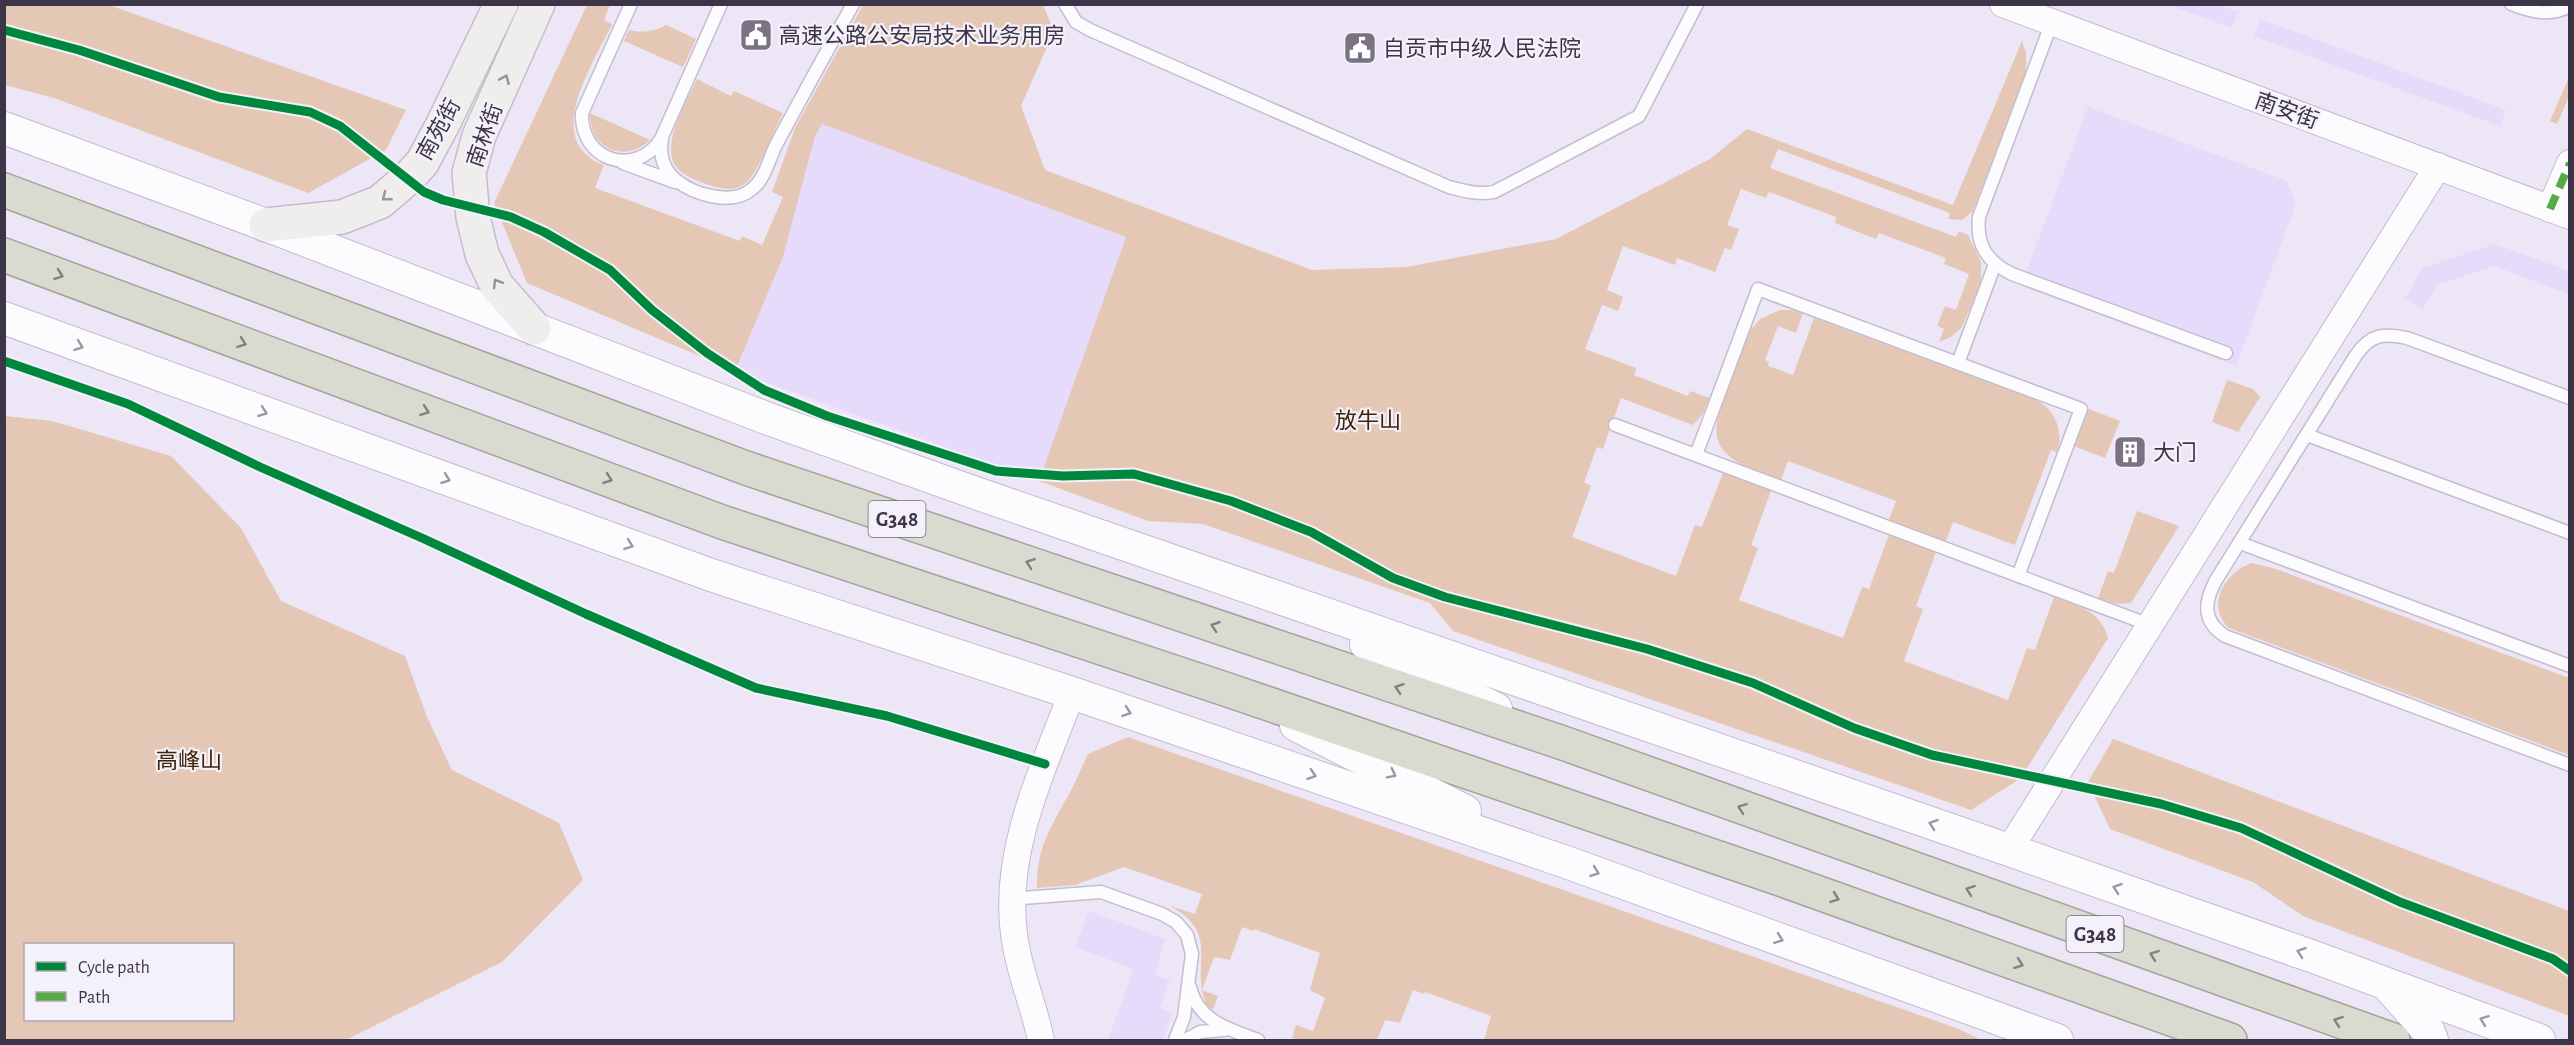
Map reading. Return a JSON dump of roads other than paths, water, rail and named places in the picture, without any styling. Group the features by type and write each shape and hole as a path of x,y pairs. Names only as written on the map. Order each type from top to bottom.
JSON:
{"highway":[{"name":"G348","path":"4,190 746,468 1563,743 2393,1041"},
{"name":"G348","path":"4,255 722,522 1228,690 1780,879 2230,1041"}],"main road":[{"name":"南苑街","path":"266,225 342,217 380,202 406,179 422,163 501,4"},
{"name":"南林街","path":"534,328 497,286 482,254 473,217 469,173 479,136 538,4"}],"street":[{"name":"南安街","path":"2003,4 2560,213"},
{"path":"4,128 266,225 766,418 2009,850 2384,982 2539,1041"},
{"path":"2560,213 2570,163"},
{"path":"2009,850 2438,166"},
{"path":"4,318 711,575 1072,693 1566,862 2057,1041"},
{"path":"1248,586 1563,743"},
{"path":"1228,690 1566,862"},
{"path":"1041,1041 1014,937 1010,899 1013,868 1022,835 1072,693"},
{"path":"2384,982 2428,1032 2432,1041"}],"lane":[{"path":"631,4 582,114 582,126 586,139 594,149 608,157 723,198 738,197 753,189 762,177 853,4"},
{"path":"608,157 622,161 638,159 656,146 721,4"},
{"path":"1065,4 1076,22 1090,30 1449,187 1485,194 1494,192 1639,116 1698,4"},
{"path":"2511,4 2539,13 2550,13 2570,6"},
{"path":"2052,22 1979,217 1978,234 1983,250 1995,264 2012,274 2226,353"},
{"path":"664,132 661,146 664,164 673,178 684,185"},
{"path":"1958,363 1995,264"},
{"path":"1696,455 1758,289 1958,363 2080,409 2018,576"},
{"path":"2570,398 2407,338 2383,334 2364,344 2209,593 2206,604 2206,616 2220,633 2570,765"},
{"path":"1615,425 2150,625"},
{"path":"2271,491 2307,435 2570,533"},
{"path":"2240,543 2570,666"},
{"path":"1010,899 1101,892 1169,917 1183,929 1190,944 1192,965 1184,1017 1175,1041"},
{"path":"1189,983 1193,998 1204,1014 1218,1026 1258,1041"},
{"path":"1185,1041 1210,1029 1234,1032"}],"place":[{"name":"高速公路公安局技术业务用房","path":"756,35"},
{"name":"自贡市中级人民法院","path":"1360,48"},
{"name":"大门","path":"2130,452"}],"park label":[{"name":"放牛山","path":"1368,420"},
{"name":"高峰山","path":"189,760"}]}
